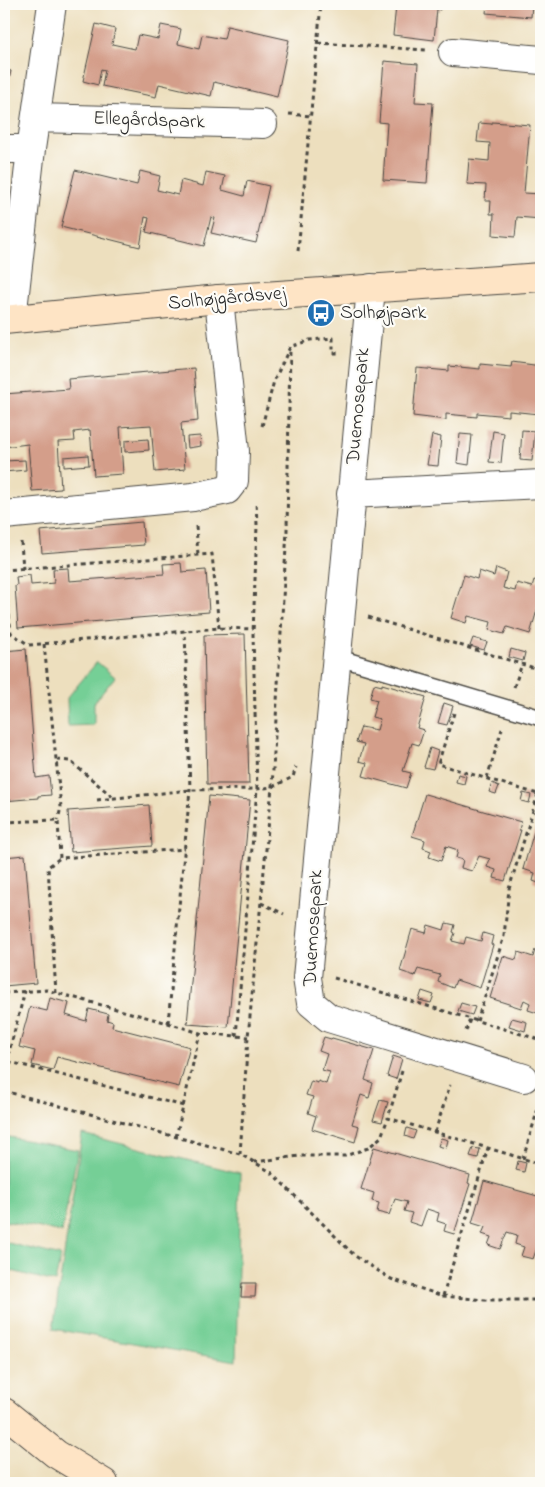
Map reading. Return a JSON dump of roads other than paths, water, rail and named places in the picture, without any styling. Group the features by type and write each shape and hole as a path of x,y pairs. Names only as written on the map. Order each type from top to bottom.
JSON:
{"street":[{"path":"8,320 52,4"},
{"path":"453,52 541,60"},
{"name":"Ellegårdspark","path":"36,118 262,124"},
{"path":"4,149 31,149"},
{"name":"Solhøjgårdsvej","path":"8,320 218,299 541,277"},
{"name":"Duemosepark","path":"370,288 307,978 311,1003 330,1018 524,1078"},
{"path":"4,515 194,497 227,490 234,481 236,452 218,299"},
{"name":"Duemosepark","path":"351,494 541,484"},
{"path":"4,1412 56,1454 104,1483"}],"lane":[{"path":"336,657 541,718"}],"place":[{"name":"Solhøjpark","path":"321,313"}]}
